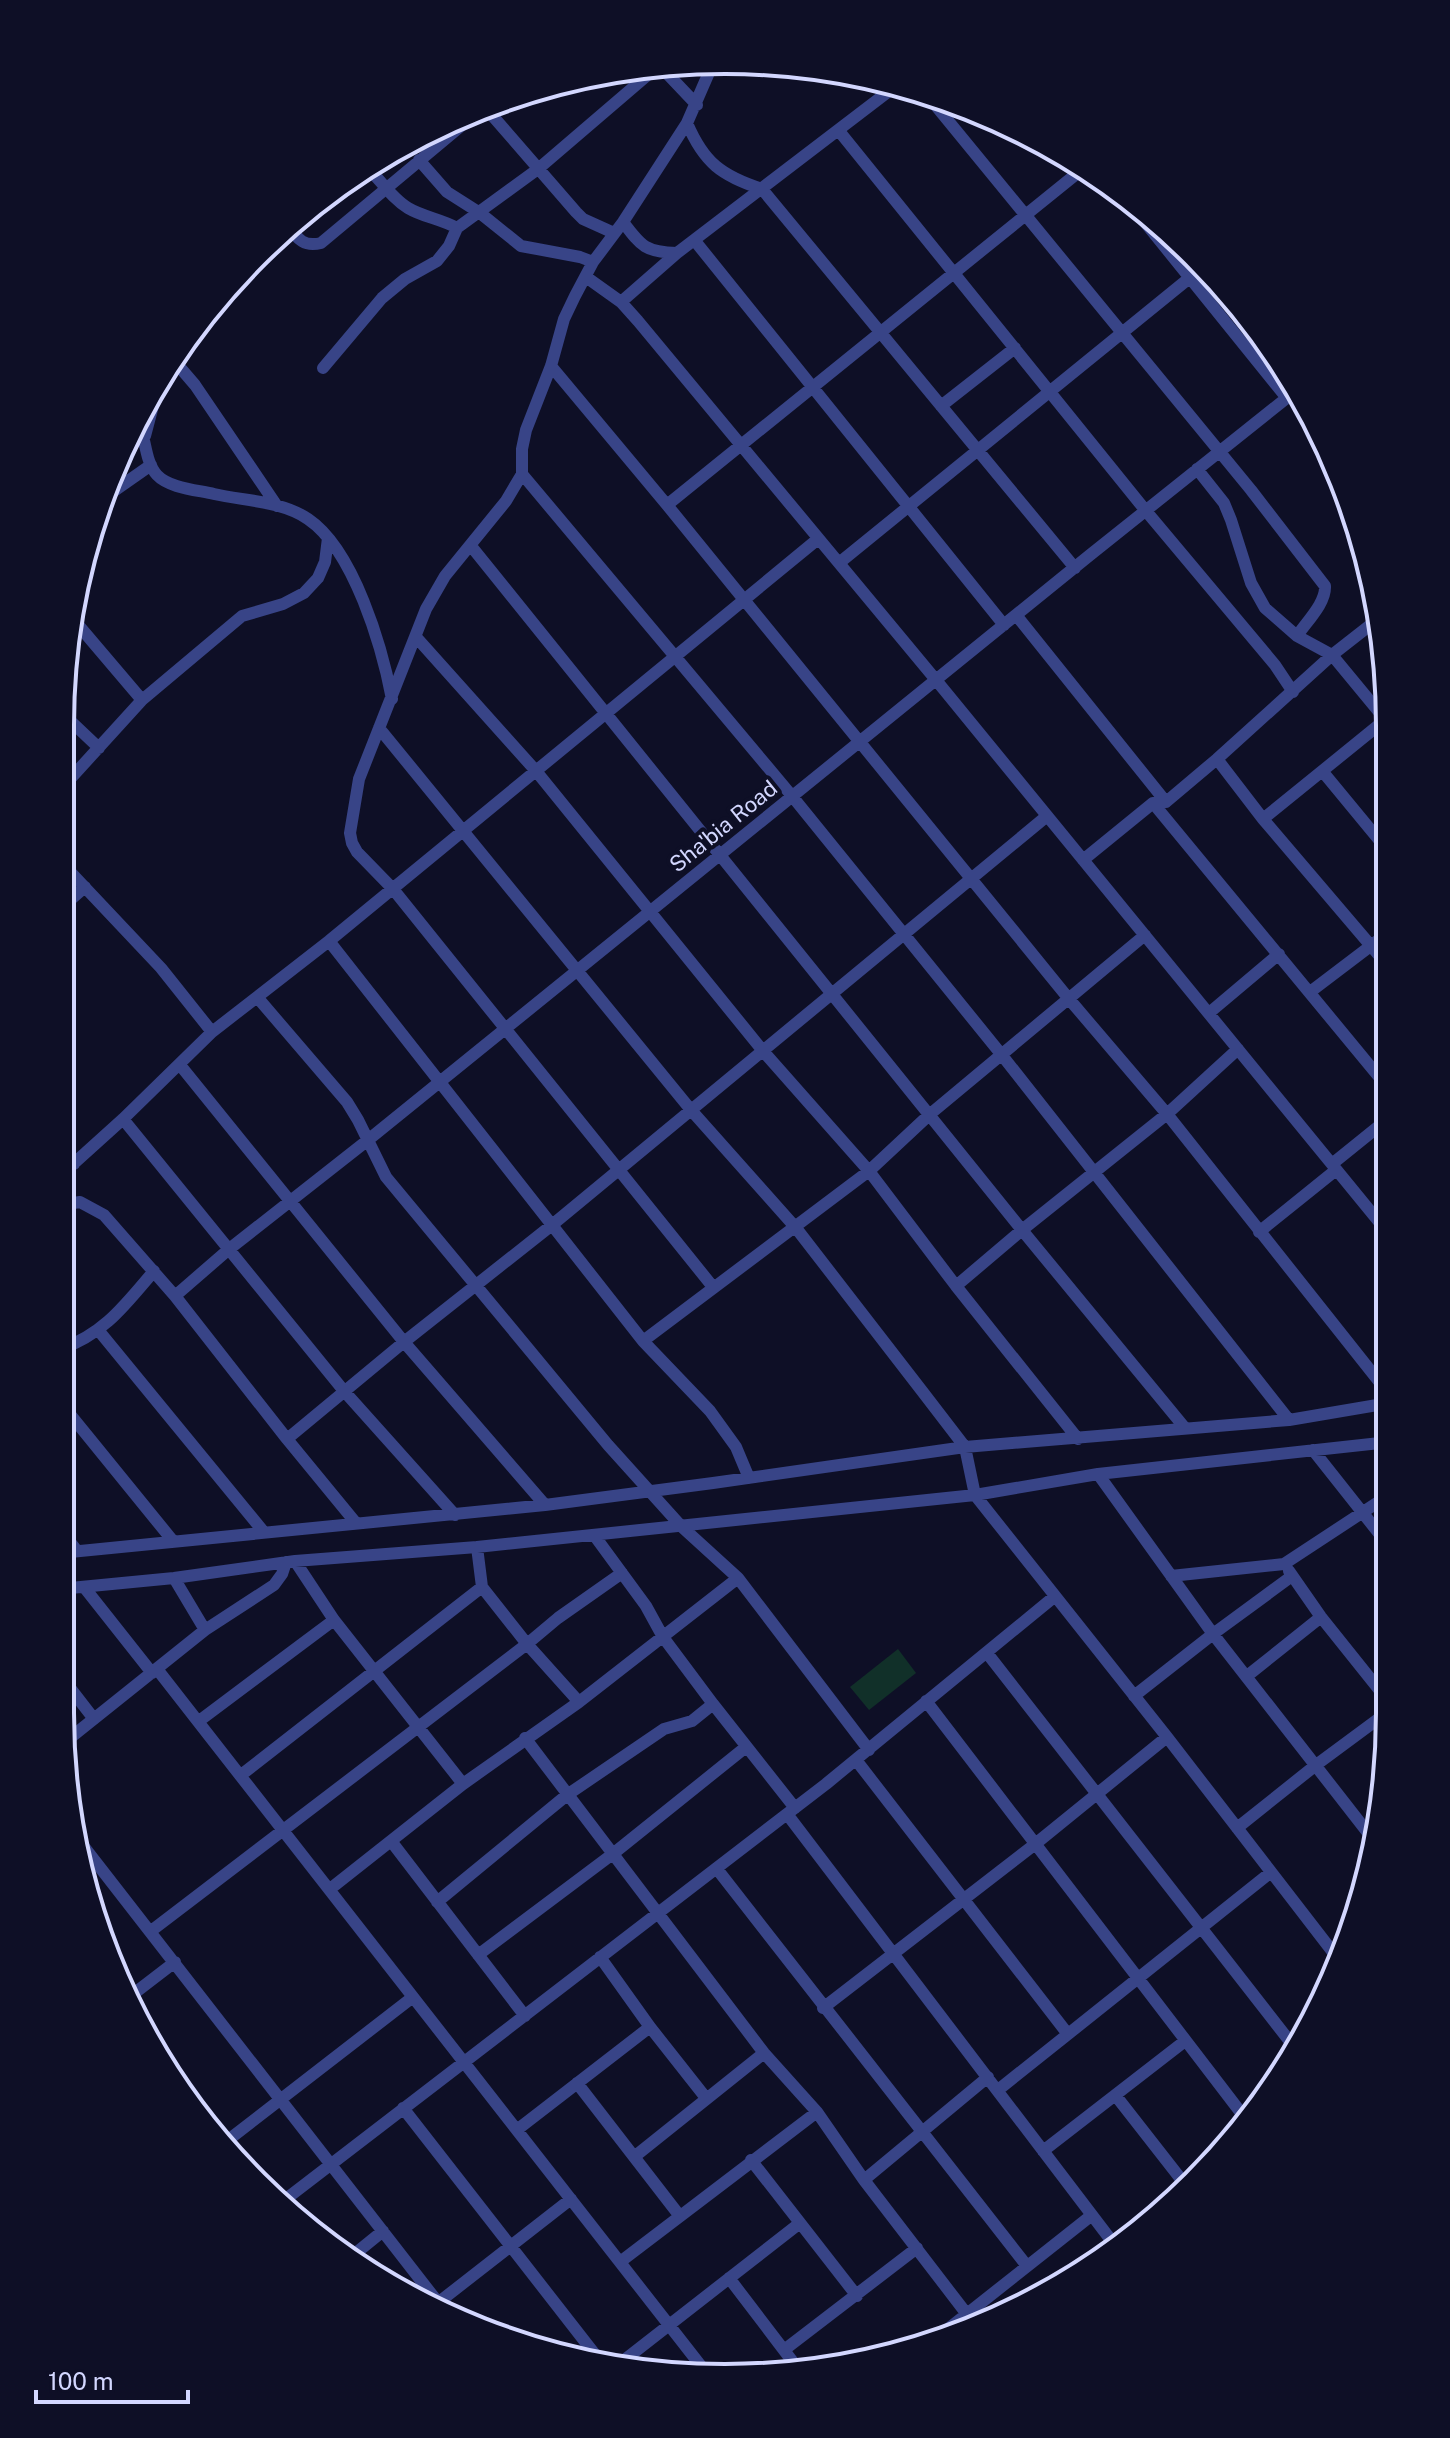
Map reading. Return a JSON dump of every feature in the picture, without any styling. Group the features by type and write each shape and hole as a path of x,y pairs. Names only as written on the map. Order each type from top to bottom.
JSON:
{"street":[{"path":"709,74 687,123 593,262 564,319 551,366 526,430 522,474 506,501 445,576 426,609 359,779 350,833 357,852 393,889 713,1287"},
{"path":"669,77 697,105"},
{"path":"323,368 382,298 405,279 437,261 449,246 457,228 538,169 642,80"},
{"path":"621,302 677,253 885,94"},
{"path":"941,111 1325,586 1322,602 1297,636"},
{"path":"494,117 583,219 618,228 649,250 677,253"},
{"path":"687,123 700,150 717,169 762,189 1075,568"},
{"path":"839,131 1146,511 1275,665 1293,692"},
{"path":"296,236 305,244 321,243 448,136"},
{"path":"419,160 447,192 480,213 521,246 564,253 593,262"},
{"path":"376,176 408,208 457,228"},
{"path":"667,505 1074,176"},
{"path":"695,241 1004,625"},
{"path":"1160,242 1286,397"},
{"path":"839,563 1194,274"},
{"path":"586,277 621,302 936,680 1376,1218"},
{"path":"941,406 1015,348"},
{"path":"551,366 1069,999 1167,1114 1376,1378"},
{"path":"181,368 253,467 277,506"},
{"name":"Sha'bia Road","path":"175,1296 228,1250 1286,397"},
{"path":"145,436 148,423"},
{"path":"143,432 151,465 157,476 169,483 277,506 308,518 329,537 351,576 376,633 392,699"},
{"path":"120,487 151,465"},
{"path":"1197,469 1224,503 1251,583 1265,608 1297,636 1332,655 1376,708"},
{"path":"522,474 904,934 1096,1172 1289,1420"},
{"path":"74,775 142,700 242,616 283,604 304,593 318,578 325,562 329,537"},
{"path":"74,1164 212,1032 393,889 818,539"},
{"path":"471,546 1185,1428"},
{"path":"1016,615 1160,803 1376,1073"},
{"path":"1083,860 1217,759 1332,655 1368,627"},
{"path":"82,629 142,700"},
{"path":"416,637 536,771 763,1051 869,1171 1078,1439"},
{"path":"74,724 99,748"},
{"path":"379,728 691,1110 796,1228 965,1447 975,1495 1331,1950"},
{"path":"1263,819 1376,731"},
{"path":"1217,759 1263,819 1376,953"},
{"path":"1323,772 1376,836"},
{"path":"287,1439 552,1225 1047,816"},
{"path":"74,876 161,968 212,1032"},
{"path":"74,897 85,887"},
{"path":"643,1341 869,1171 929,1115 1145,935"},
{"path":"329,941 643,1341 710,1411 736,1447 749,1478"},
{"path":"1310,992 1376,943"},
{"path":"1209,1013 1279,954"},
{"path":"257,997 347,1102 386,1177 608,1445 681,1526 738,1578 869,1750"},
{"path":"956,1286 1167,1114 1238,1049"},
{"path":"180,1065 404,1342 545,1505"},
{"path":"123,1119 344,1391 455,1515"},
{"path":"1259,1232 1376,1130"},
{"path":"74,1203 80,1202 104,1215 154,1271 356,1523"},
{"path":"74,1344 99,1331 154,1271"},
{"path":"99,1331 263,1531"},
{"path":"74,1551 545,1505 965,1447 1289,1420 1376,1405"},
{"path":"74,1419 173,1541"},
{"path":"74,1588 290,1562 477,1547 975,1495 1098,1474 1376,1443"},
{"path":"1313,1450 1376,1530"},
{"path":"1098,1474 1213,1634 1365,1829"},
{"path":"1171,1576 1284,1564 1376,1504"},
{"path":"594,1535 646,1606 663,1637 893,1953 1109,2238"},
{"path":"74,1547 77,1551"},
{"path":"477,1547 482,1587 579,1702"},
{"path":"290,1562 463,1784"},
{"path":"74,1734 205,1630 274,1585 290,1562"},
{"path":"1284,1564 1321,1617 1376,1686"},
{"path":"151,1931 558,1618 622,1573"},
{"path":"1134,1696 1292,1576"},
{"path":"174,1578 205,1630"},
{"path":"330,1889 463,1784 579,1702 738,1578"},
{"path":"84,1587 199,1721 699,2363"},
{"path":"241,1775 482,1587"},
{"path":"290,2196 869,1750 1054,1597"},
{"path":"1247,1676 1321,1617"},
{"path":"199,1721 334,1620"},
{"path":"987,1653 1289,2040"},
{"path":"74,1693 94,1719"},
{"path":"926,1701 1239,2111"},
{"path":"437,1902 567,1795 664,1729 692,1721 713,1704"},
{"path":"1237,1828 1376,1721"},
{"path":"823,2008 1034,1845 1167,1737"},
{"path":"525,1738 764,2053 817,2112 864,2180 966,2313"},
{"path":"478,1955 614,1853 746,1747"},
{"path":"856,1760 1067,2033"},
{"path":"391,1841 525,2016"},
{"path":"90,1855 433,2295"},
{"path":"717,1869 1027,2266"},
{"path":"998,2090 1270,1873"},
{"path":"600,1957 706,2098"},
{"path":"137,1991 175,1962"},
{"path":"232,2137 413,1997"},
{"path":"518,2129 650,2027"},
{"path":"1043,2151 1185,2041"},
{"path":"634,2157 764,2053"},
{"path":"864,2180 988,2077"},
{"path":"577,2083 679,2215"},
{"path":"1116,2096 1180,2178"},
{"path":"403,2108 591,2349"},
{"path":"620,2262 817,2112"},
{"path":"751,2160 857,2296"},
{"path":"445,2300 571,2199"},
{"path":"957,2320 1092,2215"},
{"path":"629,2356 800,2223"},
{"path":"359,2251 383,2231"},
{"path":"784,2350 917,2248"},
{"path":"729,2278 792,2360"}],"green space":[{"path":"898,1649 916,1673 869,1710 850,1687"}]}
